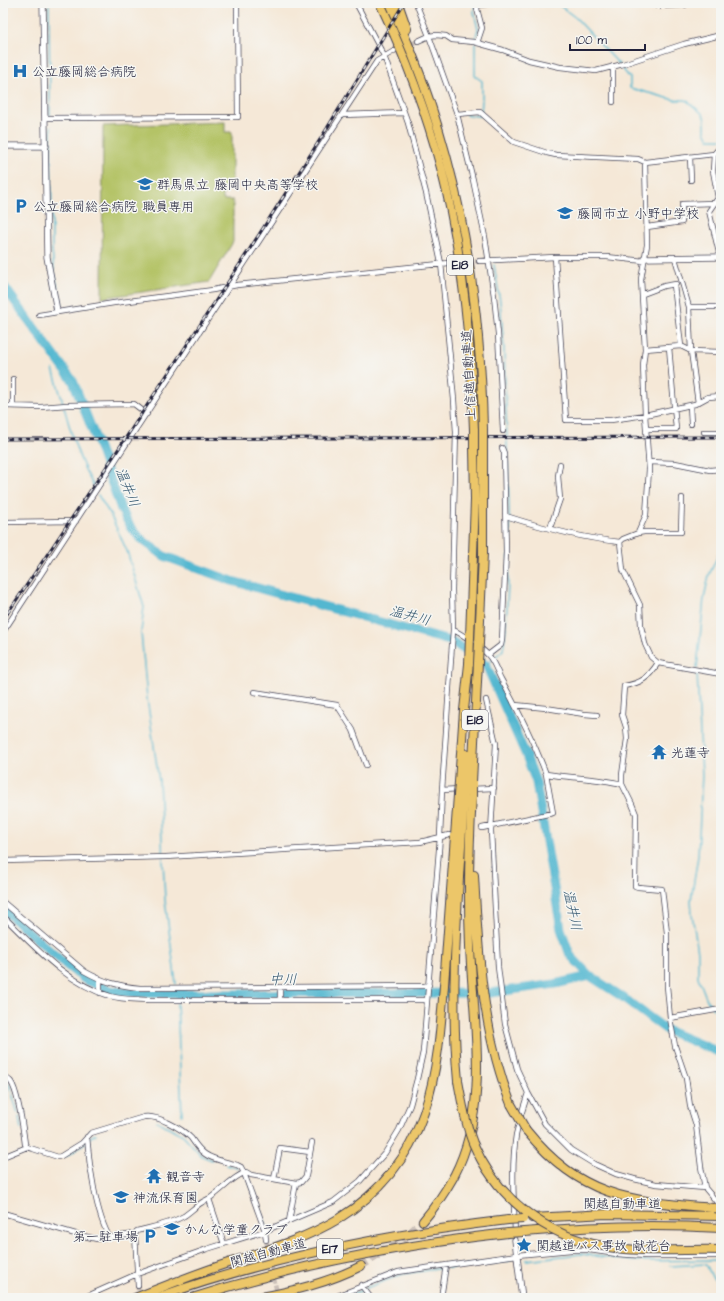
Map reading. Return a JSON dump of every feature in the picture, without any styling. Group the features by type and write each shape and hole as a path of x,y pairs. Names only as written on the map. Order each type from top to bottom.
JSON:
{"highway":[{"path":"374,3 422,104"},
{"name":"上信越自動車道","path":"380,3 408,67 422,104 441,170 458,251 469,342 474,430 474,538 469,664 468,782"},
{"name":"上信越自動車道","path":"390,3 416,63 442,138 460,210 473,287 480,361 483,429 483,546 473,759 468,782"},
{"path":"398,3 434,102 442,138"},
{"path":"468,782 454,1006 458,1081 468,1127 480,1157 496,1183 519,1207 530,1215 572,1238 603,1246 637,1249 721,1250"},
{"path":"467,795 474,874 477,933 485,1005 501,1080 511,1104 526,1130 552,1159 582,1180 599,1189 632,1199 718,1213"},
{"path":"423,1221 444,1192 462,1158 471,1128 476,1100 477,1061 469,914 467,795"},
{"path":"135,1298 292,1241 325,1226 351,1210 375,1190 396,1166 404,1154 412,1141 425,1111 430,1096 437,1063 467,795"},
{"name":"関越自動車道","path":"156,1298 240,1271 326,1250 413,1233 523,1219 607,1214 718,1213"},
{"name":"関越自動車道","path":"192,1298 288,1270 368,1253 457,1239 508,1233 608,1226 718,1227"},
{"path":"256,1298 316,1285 346,1274 362,1266"}],"street":[{"path":"43,3 47,257 57,311"},
{"path":"45,118 238,117 237,3"},
{"path":"83,1298 137,1274 265,1231 333,1202 347,1192 360,1181 385,1153 399,1130 410,1105 423,1052 440,837 453,632 454,400 441,263 419,164 404,113 384,56 356,3"},
{"path":"416,3 457,114 485,237 498,334 503,431"},
{"path":"658,3 658,6 685,5"},
{"path":"477,43 482,28 477,9 478,5 486,4"},
{"path":"418,41 429,36 446,36 452,40 477,43 503,50 529,60 596,71 684,44 721,35"},
{"path":"3,632 377,61 394,51"},
{"path":"613,66 613,102"},
{"path":"457,114 480,112 514,142 556,155 638,159 645,162 714,154"},
{"path":"342,115 404,113"},
{"path":"3,146 46,146"},
{"path":"479,261 555,257 606,257 644,260 721,257 709,211 718,198 713,172 714,154 721,146"},
{"path":"690,157 691,180"},
{"path":"638,533 646,516 649,462 645,415 645,349 641,280 647,246 645,162"},
{"path":"647,227 682,222 682,204 715,203"},
{"path":"555,257 566,420 611,420 645,415 698,403 708,397 721,396"},
{"path":"675,258 689,307 691,351 698,403"},
{"path":"39,315 57,311 213,290 230,286 449,263"},
{"path":"643,294 664,286 682,282"},
{"path":"674,285 681,346"},
{"path":"689,307 721,307"},
{"path":"645,349 681,346 691,351 714,353 721,352"},
{"path":"646,430 676,429 669,347"},
{"path":"13,379 14,406"},
{"path":"3,406 134,404 147,414"},
{"path":"690,405 691,424"},
{"path":"704,432 721,432"},
{"path":"488,655 500,645 502,640 506,552 504,453 502,448"},
{"path":"649,462 675,463 710,470 721,469"},
{"path":"550,528 560,499 558,476 560,464"},
{"path":"682,498 681,532 644,532 623,538 620,542 623,570 640,605 641,626 645,644 651,657 658,663 721,674"},
{"path":"506,516 597,540 620,542"},
{"path":"3,522 76,521"},
{"path":"453,632 458,632 466,637 488,655 515,705 539,756 546,774 553,813 482,828"},
{"path":"658,663 644,680 635,684 624,686 622,714 626,727 627,739 622,784 636,814 635,886 662,889 667,933 667,986 670,1018 676,1046 685,1074 690,1106 696,1125 705,1188 716,1201 718,1213"},
{"path":"254,692 337,706 353,730 366,765"},
{"path":"486,700 496,744 492,826 498,967 505,1024 517,1069 544,1124 571,1150 594,1164 616,1174 656,1184 705,1188"},
{"path":"515,705 597,715"},
{"path":"546,774 603,780 622,784"},
{"path":"442,790 494,788"},
{"path":"3,861 164,857 420,842 449,834"},
{"path":"3,902 84,971 100,981 120,985 140,988 428,986"},
{"path":"3,916 65,973 82,984 112,997 150,1000 280,998 428,999"},
{"path":"100,981 100,991"},
{"path":"280,988 280,998"},
{"path":"670,1018 721,1009"},
{"path":"3,1077 9,1080 13,1086 20,1110 27,1147"},
{"path":"522,1298 515,1240 513,1185 516,1136 521,1113 528,1093"},
{"path":"3,1157 27,1147 61,1156 82,1143 91,1134 144,1117 155,1117 190,1137 199,1150 208,1156 241,1167 265,1231 266,1240"},
{"path":"87,1137 94,1185 110,1238"},
{"path":"3,1213 97,1239 135,1234 137,1231 168,1223 182,1217 209,1199 224,1186 246,1172 252,1175 296,1183 301,1182 305,1179 312,1142"},
{"path":"274,1179 280,1148 310,1152"},
{"path":"289,1221 296,1183"},
{"path":"209,1199 224,1244"},
{"path":"135,1234 138,1286"},
{"path":"332,1298 363,1288 398,1272 517,1255 571,1250 589,1250 646,1256 721,1256"},
{"path":"446,1265 441,1297 456,1298"},
{"path":"363,1288 371,1298"}],"green space":[{"name":"群馬県立 藤岡中央高等学校","path":"225,122 225,132 232,132 232,189 223,190 223,200 233,200 233,242 209,282 102,298 103,126"}],"waterway":[{"path":"475,3 474,12 478,29 475,40"},
{"path":"556,3 576,18 619,64"},
{"path":"49,5 50,116"},
{"path":"466,115 480,116 482,108 482,81 475,76 475,44"},
{"path":"621,67 630,78 630,88 675,100 686,100 703,114 705,120 705,131 709,139 721,139"},
{"path":"51,127 52,250 54,271 62,305"},
{"path":"486,665 503,650 506,628 510,537 504,348 500,301 494,265"},
{"name":"温井川","path":"3,285 73,381 121,509 130,526 141,539 164,556 232,581 453,642 486,665 525,753 536,782 561,929 570,955 590,976 621,996 668,1031 721,1053"},
{"path":"3,298 11,298"},
{"path":"53,369 63,403"},
{"path":"64,407 80,459 95,488"},
{"path":"98,495 111,516 127,551 144,607 141,632 147,698 159,781 165,900 176,984"},
{"path":"697,668 704,598 709,575 721,549"},
{"path":"697,672 702,775 698,856 691,900 698,952 698,977 707,1000 713,1009"},
{"name":"中川","path":"3,909 84,979 110,990 122,992 165,994 490,993 555,984 590,976"},
{"name":"中川","path":"175,989 175,994"},
{"name":"中川","path":"176,989 177,998"},
{"path":"177,1003 182,1115"},
{"path":"716,1012 721,1024"},
{"path":"3,1080 9,1084 18,1113"},
{"path":"19,1117 21,1129"},
{"path":"157,1121 183,1135 202,1156 212,1160"},
{"path":"89,1138 96,1134"},
{"path":"66,1156 86,1142"},
{"path":"227,1165 237,1168"},
{"path":"250,1182 267,1227"},
{"path":"526,1260 581,1254 634,1261 721,1260"},
{"path":"447,1268 509,1261"},
{"path":"670,1266 706,1264 712,1277 721,1286"},
{"path":"366,1288 403,1274 443,1268"},
{"path":"342,1298 363,1290"}],"tunnel":[{"path":"394,51 418,41"},
{"path":"449,263 479,261"},
{"path":"361,1266 398,1243 423,1221"},
{"path":"266,1240 278,1298"},
{"path":"138,1286 138,1298"}],"railway":[{"path":"3,620 119,448 249,250 321,138 404,3"},
{"path":"3,439 721,437"}],"place":[{"name":"公立藤岡総合病院","path":"20,71"},
{"name":"群馬県立 藤岡中央高等学校","path":"145,184"},
{"name":"公立藤岡総合病院 職員専用","path":"21,206"},
{"name":"藤岡市立 小野中学校","path":"565,213"},
{"name":"光蓮寺","path":"659,752"},
{"name":"観音寺","path":"154,1176"},
{"name":"神流保育園","path":"121,1197"},
{"name":"かんな学童クラブ","path":"172,1229"},
{"name":"第一駐車場","path":"150,1236"},
{"name":"関越道バス事故 献花台","path":"524,1245"}]}
